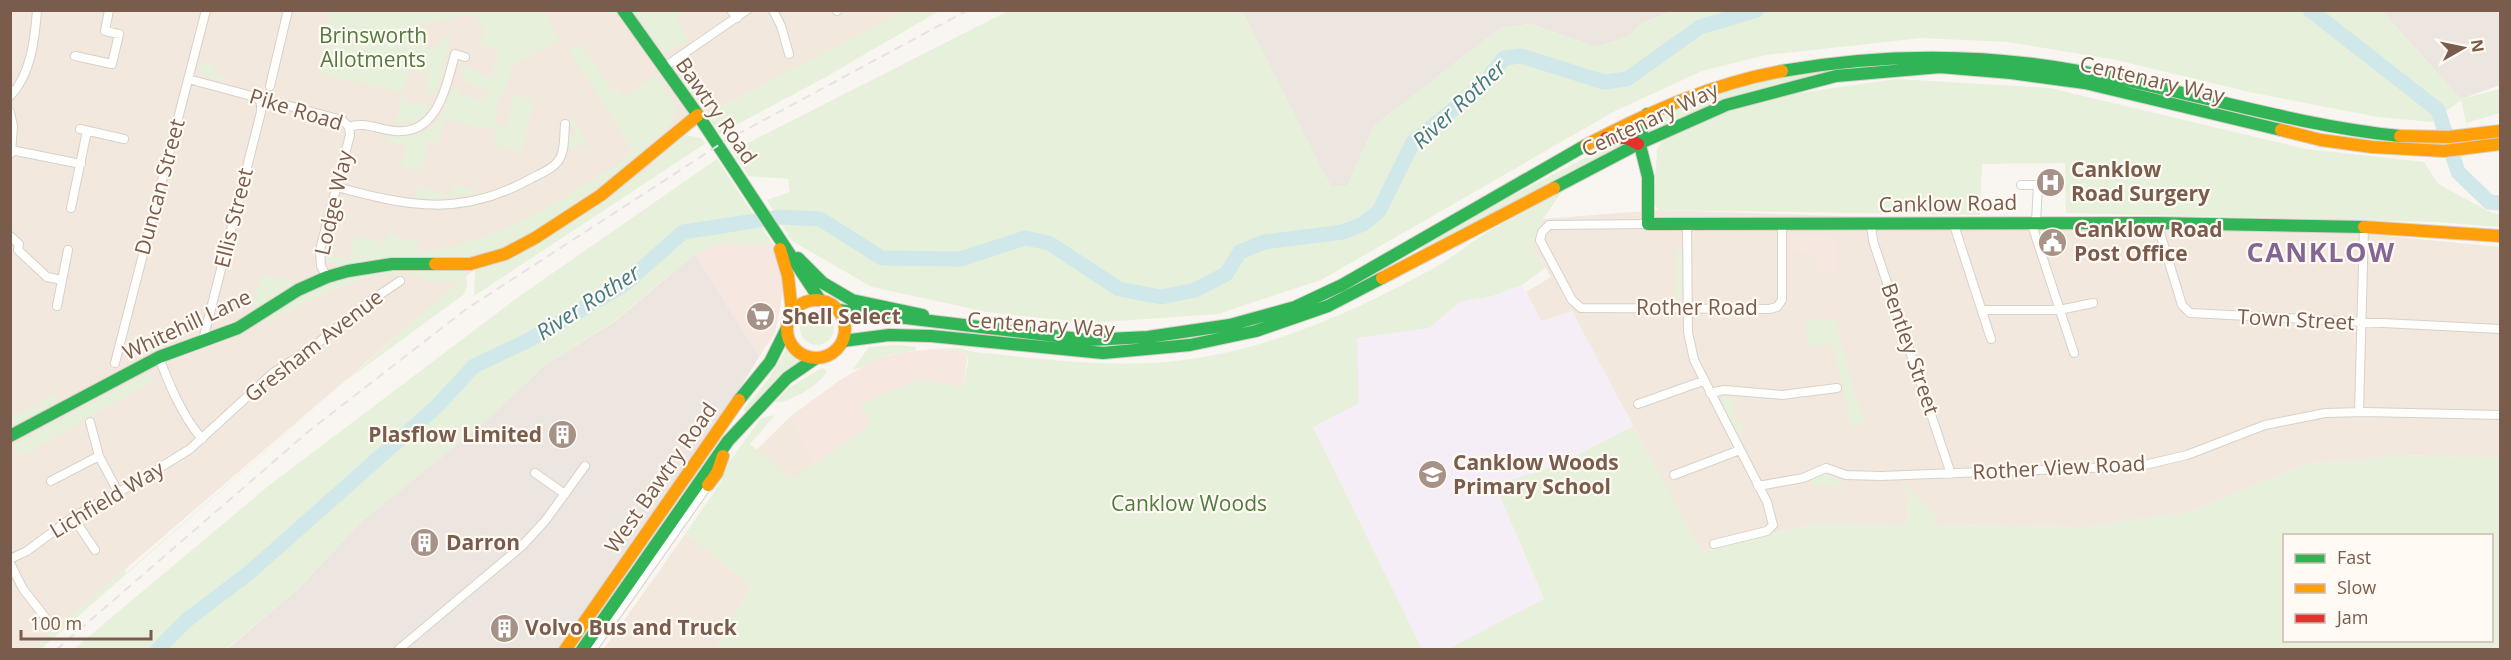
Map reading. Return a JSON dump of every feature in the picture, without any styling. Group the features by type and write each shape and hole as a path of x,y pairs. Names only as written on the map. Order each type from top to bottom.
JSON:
{"main road":[{"name":"Bawtry Road","path":"623,10 698,115 773,232 820,300"},
{"name":"Centenary Way","path":"992,330 1103,340 1192,333 1274,314 1357,278 1525,179 1647,114 1702,91 1775,72 1858,60 1952,56 2010,59 2118,78 2316,127 2410,145"},
{"name":"Centenary Way","path":"843,341 889,335 931,336 1102,353 1179,346 1233,337 1328,306 1638,144 1726,105 1836,76 1940,67 2011,73 2085,83 2321,140 2410,145 2500,144"},
{"path":"1647,114 1640,129 1638,144 1647,172 1648,224"},
{"name":"Whitehill Lane","path":"10,436 159,357 238,328 298,291 327,277 392,264 470,264 505,254 535,238 601,195 698,115"},
{"name":"Centenary Way","path":"2467,144 2500,131"},
{"path":"1599,138 1621,137 1633,139 1638,144"},
{"name":"Canklow Road","path":"1648,224 2157,223 2364,227 2500,236"},
{"name":"Bawtry Road","path":"773,232 788,276 792,312"},
{"path":"773,232 823,283 852,300 992,330"},
{"path":"839,310 845,325 843,341 831,354 816,358 806,356 797,350 791,342 787,328 792,312 806,302 820,300 839,310 992,330"},
{"name":"West Bawtry Road","path":"565,650 729,414 770,362 787,328"},
{"name":"West Bawtry Road","path":"582,650 728,441 787,378 816,358"},
{"path":"708,485 717,473 728,441"}],"street":[{"path":"10,96 26,71 36,33 37,10"},
{"path":"75,56 112,64 119,34 105,31 109,10"},
{"name":"Duncan Street","path":"115,363 206,10"},
{"path":"270,86 288,10"},
{"path":"731,10 737,18"},
{"path":"663,69 747,10"},
{"path":"773,10 781,26 789,54"},
{"name":"Pike Road","path":"188,79 342,120 349,127 360,125 395,131 413,129 422,125 434,113 440,102 455,54 465,57"},
{"name":"Ellis Street","path":"203,340 261,112 261,102 257,98"},
{"path":"10,112 13,126 11,152 81,164"},
{"path":"337,188 413,205 483,199 529,180 558,162 562,151 565,124"},
{"name":"Lodge Way","path":"327,277 319,257 350,135 349,127"},
{"path":"71,208 81,164 84,130 124,139"},
{"path":"2021,184 2037,185 2033,222 2074,353"},
{"path":"1953,222 1991,339"},
{"name":"Town Street","path":"2157,223 2182,305 2190,314 2500,329"},
{"name":"Canklow Road","path":"1556,270 1540,240 1542,232 1549,225 1648,224"},
{"name":"Bentley Street","path":"1871,224 1873,241 1951,474"},
{"path":"1688,225 1690,346 1703,381 1772,516 1772,528 1767,531 1714,544"},
{"name":"Rother Road","path":"1556,270 1572,300 1581,308 1777,307 1782,300 1782,225"},
{"path":"2359,412 2364,227"},
{"path":"10,236 18,244 18,250 47,277 62,280"},
{"path":"57,306 68,250"},
{"name":"Gresham Avenue","path":"202,439 273,373 313,347 369,302 400,281"},
{"path":"1982,310 2059,310 2093,303"},
{"path":"159,357 178,404 202,439"},
{"path":"1638,404 1703,381"},
{"path":"1710,393 1725,390 1782,395 1837,388"},
{"name":"Rother View Road","path":"1758,486 1803,478 1826,468 1854,476 2140,466 2187,455 2282,420 2325,413 2500,415"},
{"path":"90,422 99,456 118,492"},
{"name":"Lichfield Way","path":"10,561 73,517 173,461 202,439"},
{"path":"1674,475 1740,450"},
{"path":"51,481 99,456"},
{"path":"398,650 522,546 585,466"},
{"path":"535,473 565,494"},
{"name":"West Bawtry Road","path":"592,650 708,485"},
{"path":"73,517 94,550"},
{"path":"10,561 29,598 45,617"}],"shaded area":[{"path":"10,11 906,11 707,114 645,172 535,245 475,269 31,650 10,649"},
{"path":"1242,11 1673,11 1642,23 1627,37 1597,47 1530,24 1500,28 1374,126 1347,186 1331,187"},
{"path":"2382,11 2500,11 2500,85 2461,99"},
{"path":"1658,210 2356,233 2500,247 2500,458 2402,455 2309,463 2189,512 2087,527 1935,525 1902,482 1908,493 1907,525 1816,523 1701,552 1572,312 1541,321 1526,292 1551,277 1531,245 1543,219"},
{"path":"1796,235 1838,235 1838,272 1819,275 1812,252 1789,251 1789,240"},
{"path":"772,243 780,262 784,287 775,333 759,357 695,254 718,244"},
{"path":"695,254 759,357 721,418 558,649 226,650 298,589 361,522 482,424 544,366 615,321"},
{"name":"Canklow Woods Primary School","path":"1522,285 1541,321 1572,311 1633,426 1558,465 1495,485 1544,600 1446,650 1422,649 1313,427 1359,403 1356,338 1429,328 1460,302 1492,296"},
{"path":"935,349 959,350 968,355 963,386 916,380 860,404 871,423 816,464 791,416 840,380 877,359 898,353"},
{"path":"791,416 816,464 793,480 756,450"},
{"path":"686,533 751,586 715,649 603,650"}],"green space":[{"path":"906,10 939,11 824,78 719,134 707,114"},
{"name":"Brinsworth Allotments","path":"331,11 544,11 559,40 512,66 506,93 501,92 495,124 506,127 513,95 534,100 522,152 493,145 496,131 445,119 438,143 429,141 421,171 401,167 406,146 388,142 390,135 417,134 432,126 443,112 453,88 460,90 459,94 484,102 489,90 463,81 465,72 458,69 462,66 491,77 498,51 494,47 481,46 484,28 473,14 419,25 415,38 430,50 446,37 451,38 437,94 425,91 429,74 409,69 403,93 317,73"},
{"path":"634,11 686,11 676,17 688,39 665,53"},
{"path":"1008,11 1242,11 1331,187 1347,186 1374,126 1500,28 1530,24 1597,47 1627,37 1642,23 1673,11 2382,11 2461,99 2500,89 2500,113 2466,123 2461,100 2432,122 2378,117 2254,93 2112,59 2008,42 1921,38 1766,55 1702,71 1615,111 1321,280 1218,314 1087,323 987,312 872,287 792,241 767,200 790,192 788,179 749,176 732,151"},
{"path":"580,43 613,91 618,88 624,97 656,75 676,106 673,121 663,133 583,200 519,240 474,256 455,258 396,256 337,266 326,259 325,255 349,259 355,236 385,242 388,233 418,242 419,252 456,247 505,228 549,207 632,153 609,111 569,52"},
{"path":"200,62 214,66 212,73 226,77 223,82 201,75 198,69"},
{"path":"1840,69 1720,103 1650,131 1648,127 1663,114 1685,102 1710,93 1766,80"},
{"path":"1896,79 2050,88 2306,149 2424,162 2438,184 2492,213 2500,214 2500,227 2438,222 2066,213 2065,163 1982,164 1980,215 1659,210 1654,204 1657,149 1665,137 1732,110 1779,96"},
{"path":"402,95 405,101 432,107 415,120 394,125"},
{"path":"572,118 592,148 589,150 583,141 572,149 569,147 568,138 574,138 575,129 570,127"},
{"path":"685,135 701,138 706,143 474,296 475,269 535,245 645,172"},
{"path":"1610,145 1621,145 1423,249 1422,246 1498,203"},
{"path":"717,159 772,243 718,244 695,254 614,321 544,366 482,424 361,522 298,589 226,649 74,649 267,487 521,295"},
{"path":"453,184 483,192 450,197 415,198 418,186 450,195"},
{"name":"Canklow Woods","path":"1563,190 1543,219 1531,245 1545,268 1522,285 1492,296 1460,302 1429,328 1357,338 1359,403 1313,427 1422,649 715,649 751,586 686,533 721,482 726,467 761,418 775,415 750,444 793,480 871,423 860,404 916,380 963,386 968,355 959,350 935,349 959,348 974,352 1040,359 1130,364 1190,359 1264,343 1371,301 1439,265 1475,240"},
{"path":"1676,250 1681,251 1683,286 1676,303"},
{"path":"466,269 467,287 463,295 347,380 41,649 31,650 126,568 125,574 460,281 432,282 406,273 369,278 330,292 258,326 307,294 342,280 395,271"},
{"path":"261,274 296,283 251,312"},
{"path":"817,311 829,316 834,328 829,340 817,345 805,340 800,328 805,316"},
{"path":"1835,319 1854,392 1866,424 1851,426 1833,344 1807,347 1806,321"},
{"path":"896,345 916,347 915,351 890,355 853,369 869,347"},
{"path":"787,348 800,361 748,413 743,410 769,378"},
{"path":"822,368 827,371 819,381 788,400 775,402 790,387"},
{"path":"144,375 158,378 21,457 13,445"},
{"path":"54,393 59,401 11,428 11,417 32,408"},
{"path":"1724,397 1734,398 1733,420 1741,421 1743,442 1721,402"},
{"path":"1633,426 1702,552 1816,523 1907,524 1908,493 1900,479 1935,515 1935,525 2087,527 2189,512 2309,463 2402,455 2500,458 2500,649 1446,650 1544,599 1495,485 1558,465"},
{"path":"1825,472 1844,483 1843,486 1813,484 1811,480"}],"waterway":[{"name":"River Rother","path":"157,650 187,620 250,572 436,407 474,366 529,340 625,284 683,232 780,217 820,219 882,258 960,259 1025,238 1049,243 1119,289 1161,297 1195,290 1226,274 1240,252 1264,242 1343,232 1363,224 1379,211 1413,142 1482,86 1504,58 1521,56 1604,82 1627,79 1700,27 1757,10"},
{"name":"River Rother","path":"2310,10 2438,110 2458,172 2489,202 2500,203"}],"railway":[{"path":"56,650 309,431 465,310 725,141 968,10"}],"traffic: fast":[{"path":"623,10 698,115 820,300"},
{"path":"1782,71 1895,58 2008,61 2084,72 2320,124 2400,136"},
{"path":"1554,188 1638,144 1726,105 1836,76 1940,67 2011,73 2085,83 2281,130"},
{"path":"1647,114 1639,141 1648,177 1648,224 2157,223 2364,227"},
{"path":"839,310 1088,340 1148,337 1230,325 1295,307 1342,285 1586,145"},
{"path":"798,258 823,283 852,300 923,315"},
{"path":"10,436 159,357 238,328 298,290 327,277 392,264 435,264"},
{"path":"843,341 889,335 931,336 1103,353 1190,345 1256,331 1328,306 1382,278"},
{"path":"739,400 770,362 787,328"},
{"path":"582,650 728,441 787,378 816,358"}],"traffic: slow":[{"path":"1586,145 1681,100 1730,83 1782,71"},
{"path":"435,264 470,264 505,254 535,238 601,195 698,115"},
{"path":"2281,130 2321,140 2372,147 2444,151 2500,144"},
{"path":"2400,136 2449,137 2500,131"},
{"path":"1382,278 1554,188"},
{"path":"2364,227 2500,236"},
{"path":"780,249 788,276 792,312"},
{"path":"816,300 832,305 840,313 845,329 840,345 832,353 816,358 800,353 792,345 787,329 792,313 800,305 816,300"},
{"path":"565,650 739,400"},
{"path":"708,485 717,473 723,456"}],"traffic: jam":[{"path":"1606,138 1627,138 1638,144"}],"place":[{"name":"Canklow Road Surgery","path":"2050,182"},
{"name":"Canklow Road Post Office","path":"2053,242"},
{"name":"Shell Select","path":"761,317"},
{"name":"Plasflow Limited","path":"563,435"},
{"name":"Canklow Woods Primary School","path":"1432,475"},
{"name":"Darron","path":"425,543"},
{"name":"Volvo Bus and Truck","path":"504,628"}],"district":[{"name":"CANKLOW","path":"2321,253"}]}
